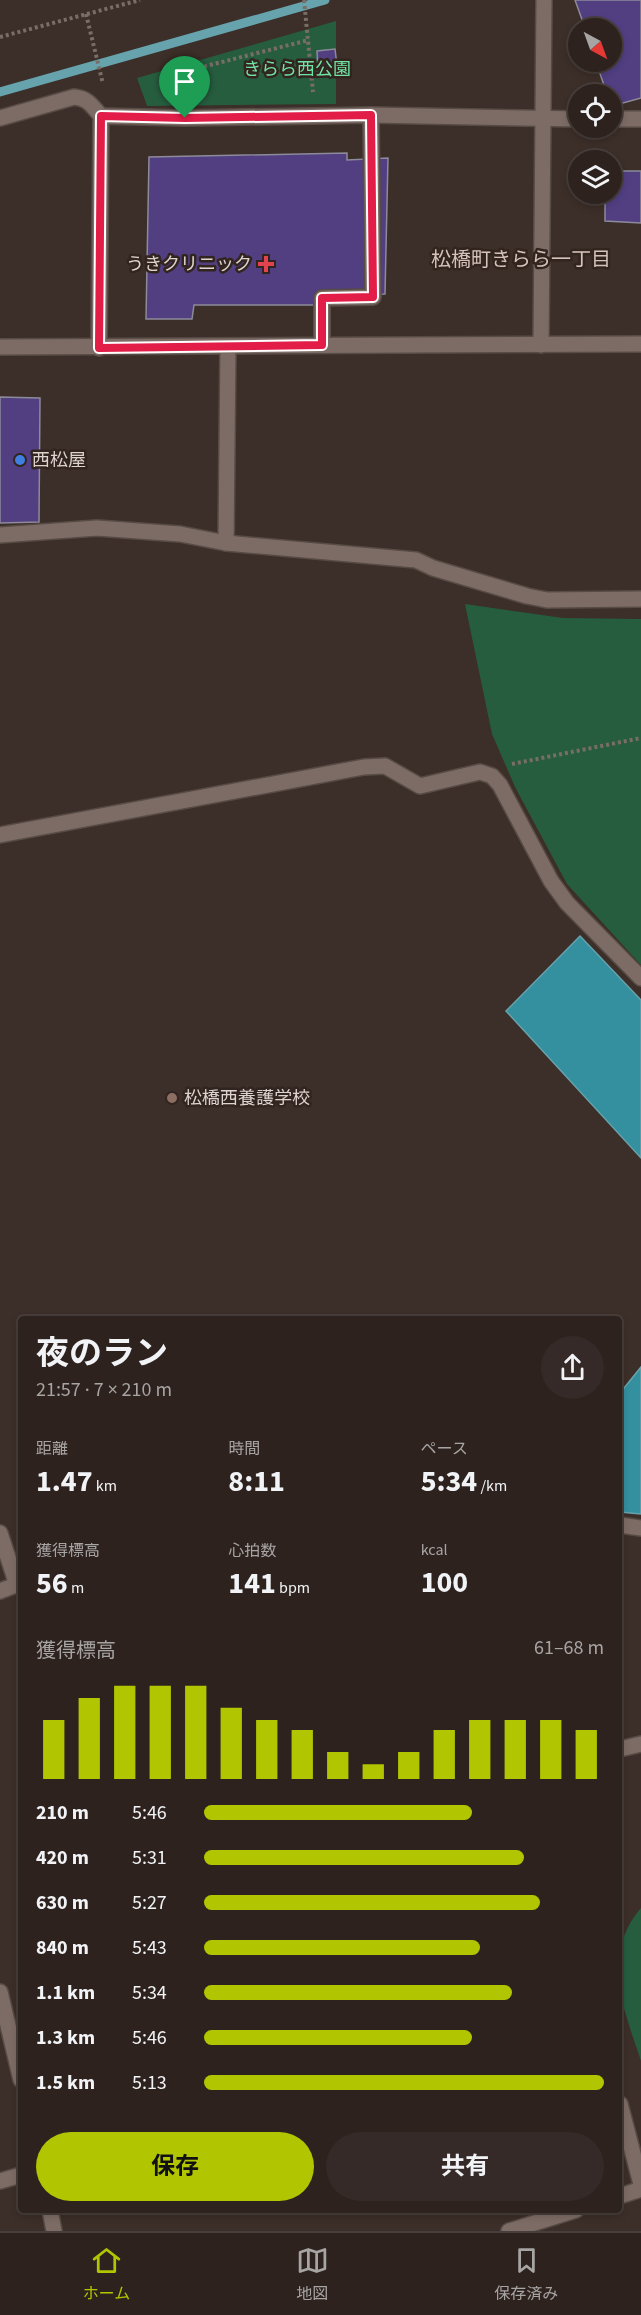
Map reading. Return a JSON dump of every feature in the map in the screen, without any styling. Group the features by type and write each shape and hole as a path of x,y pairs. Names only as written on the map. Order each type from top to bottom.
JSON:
{"street":[{"path":"541,345 544,0"},
{"path":"0,118 74,97 90,102 101,116 99,348"},
{"path":"322,345 322,298 373,297 371,115"},
{"path":"101,116 185,118 371,115 568,119"},
{"path":"622,119 641,119"},
{"path":"0,347 641,344"},
{"path":"226,543 228,347"},
{"path":"0,535 97,528 180,534 226,543 416,560 433,568 547,600 641,599"},
{"path":"0,835 364,767 385,766 420,786 480,772 492,776 500,785 552,881 567,903 641,978"},
{"path":"622,1526 641,1528"},
{"path":"0,1533 18,1581"},
{"path":"0,1591 18,1584"},
{"path":"622,1749 641,1744"},
{"path":"0,1992 18,2067"},
{"path":"622,2112 641,2184"},
{"path":"0,2181 18,2176"},
{"path":"622,2195 641,2189"},
{"path":"51,2213 54,2231"},
{"path":"517,2230 567,2213"}],"path":[{"path":"0,37 140,0"},
{"path":"304,0 307,12 314,117"},
{"path":"86,14 102,78"},
{"path":"185,118 185,96 188,84 195,73 206,66 309,40"},
{"path":"492,776 499,767 641,738"}],"green space":[{"name":"きらら西公園","path":"336,21 336,104 147,106 137,78"},
{"path":"465,604 563,618 641,619 641,965 567,884 515,787 492,734"},
{"path":"641,1908 641,2061 622,1997 622,1943 629,1926"}],"water":[{"path":"580,936 641,1000 641,1158 506,1011"},
{"path":"641,1367 641,1514 622,1512 622,1391"}],"building":[{"path":"575,0 641,0 641,98 622,103 622,84 604,84 599,72 622,72 622,18 581,18"},
{"path":"335,49 337,65 318,68 317,51"},
{"name":"うきクリニック","path":"347,153 347,160 388,158 385,294 360,295 349,305 194,305 192,319 146,319 149,157"},
{"path":"622,171 641,171 641,223 605,221 605,204 622,204"},
{"name":"西松屋","path":"0,397 40,398 39,522 0,523"}],"waterway":[{"path":"0,92 325,0"}],"place":[{"name":"うきクリニック","path":"266,264"},
{"name":"西松屋","path":"20,460"},
{"name":"松橋西養護学校","path":"172,1098"}],"district":[{"name":"松橋町きらら一丁目","path":"521,260"}],"route":[{"path":"371,115 373,297 322,298 322,345 99,348 101,116 185,118 371,115"}]}
